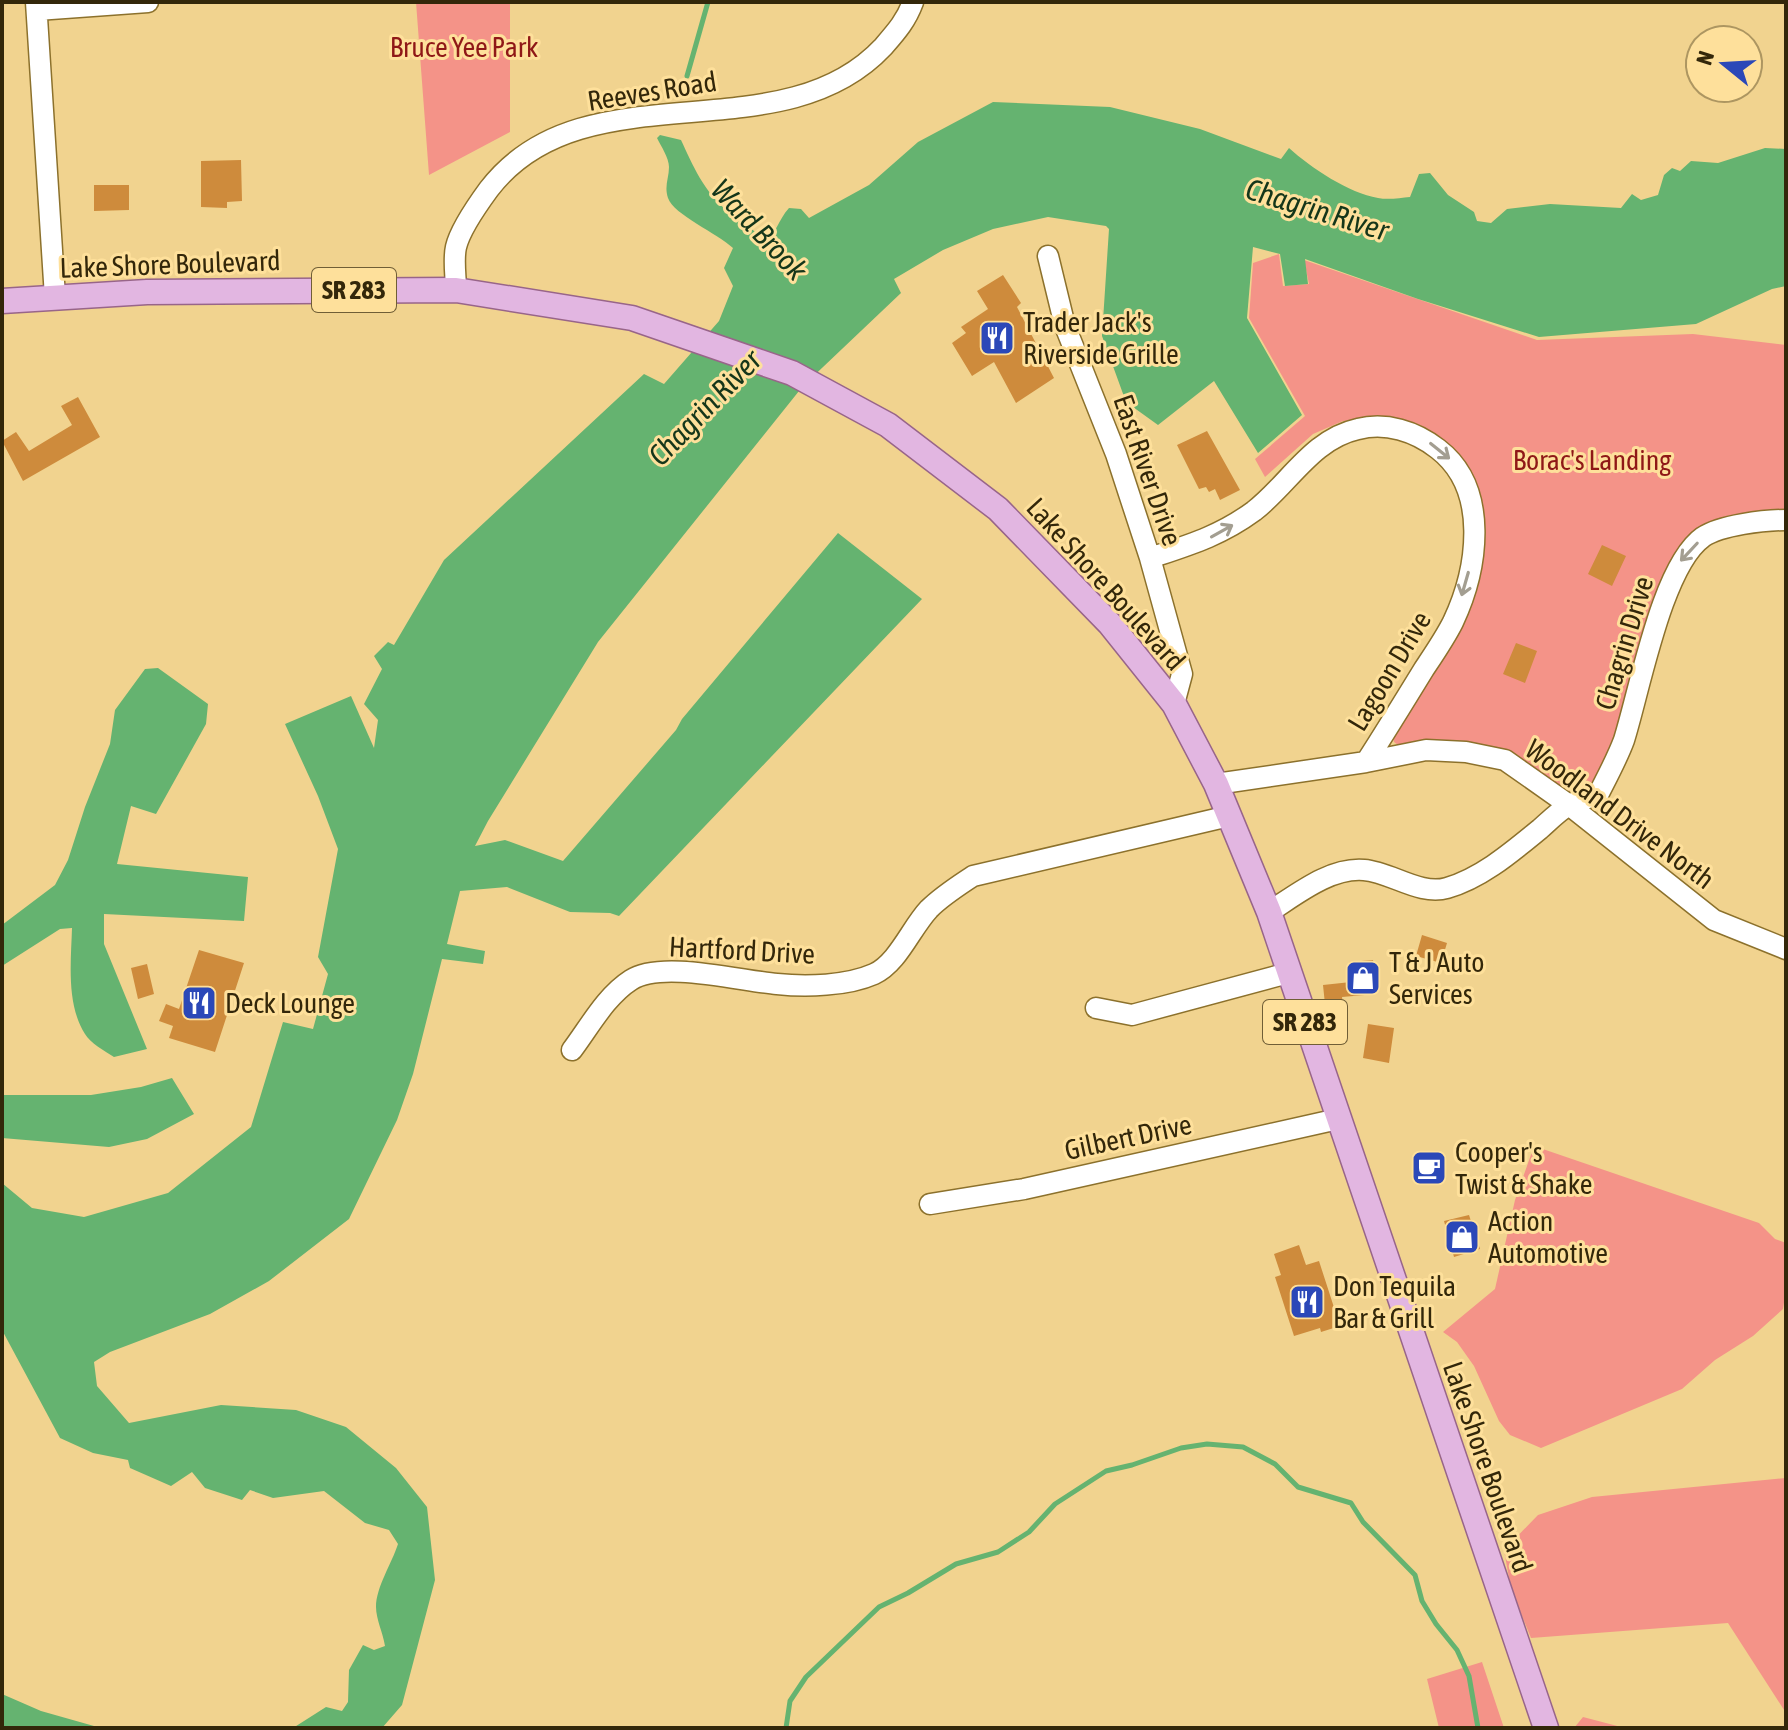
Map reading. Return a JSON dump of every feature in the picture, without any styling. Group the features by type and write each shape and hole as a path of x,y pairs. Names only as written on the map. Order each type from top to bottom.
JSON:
{"main road":[{"name":"Lake Shore Boulevard","path":"2,301 177,291 456,290 632,318 792,373 888,425 998,509 1110,624 1174,704 1216,784 1269,912 1546,1728"}],"street":[{"path":"55,297 36,6 148,2"},
{"name":"Reeves Road","path":"456,290 456,247 477,204 503,170 528,153 559,136 626,119 767,103 821,91 866,64 905,23 913,2"},
{"name":"East River Drive","path":"1048,256 1065,326 1116,454 1150,558 1182,674 1174,704"},
{"name":"Lagoon Drive","path":"1150,558 1221,534 1257,508 1293,470 1322,446 1357,429 1388,426 1423,438 1450,458 1465,481 1474,508 1474,546 1466,584 1453,622 1366,762 1216,784"},
{"name":"Chagrin Drive","path":"1269,912 1342,871 1362,869 1421,887 1444,889 1485,869 1569,805 1598,795 1623,743 1669,587 1680,561 1704,536 1757,520 1786,520"},
{"name":"Woodland Drive North","path":"1366,762 1426,750 1466,752 1505,760 1569,805 1714,920 1784,942"},
{"name":"Hartford Drive","path":"572,1050 610,998 634,978 669,971 792,984 828,983 876,973 892,958 928,910 949,891 973,876 1229,816"},
{"path":"1096,1008 1132,1015 1288,973"},
{"name":"Gilbert Drive","path":"930,1204 1024,1189 1338,1119"}],"green space":[{"name":"Bruce Yee Park","path":"416,2 510,2 510,132 429,175"},
{"name":"Borac's Landing","path":"1279,254 1283,286 1309,284 1304,260 1537,340 1693,334 1786,345 1786,513 1702,531 1681,545 1665,575 1607,757 1594,784 1578,794 1502,751 1401,747 1394,742 1392,730 1469,600 1467,473 1453,448 1422,426 1382,418 1343,421 1313,434 1265,477 1255,459 1305,416 1249,318 1253,263"},
{"path":"1534,1146 1759,1223 1775,1239 1786,1243 1783,1309 1753,1336 1715,1360 1682,1389 1541,1448 1510,1435 1499,1421 1474,1366 1457,1342 1443,1332 1495,1289 1515,1200"},
{"path":"1786,1478 1786,1713 1728,1623 1531,1638 1511,1589 1504,1550 1538,1515 1592,1497"},
{"path":"1482,1662 1504,1728 1439,1728 1427,1679"},
{"path":"1583,1717 1625,1728 1574,1728"}],"water":[{"name":"Chagrin River","path":"993,102 1110,107 1200,129 1281,159 1289,148 1331,179 1378,198 1410,197 1419,174 1430,173 1448,195 1474,212 1477,221 1491,223 1507,209 1550,204 1621,208 1632,194 1641,200 1658,195 1664,175 1672,168 1680,171 1691,161 1718,163 1765,148 1786,149 1786,286 1772,289 1696,324 1539,337 1305,259 1308,284 1285,286 1280,254 1253,247 1247,318 1302,415 1258,453 1214,381 1158,425 1126,402 1102,336 1109,229 1106,226 1048,217 993,229 943,250 894,279 901,293 803,386 598,642 475,846 505,840 563,861 676,730 838,533 922,599 619,916 570,912 507,887 460,891 447,944 485,951 483,964 442,959 413,1074 397,1120 349,1219 269,1281 210,1314 110,1352 94,1362 97,1386 129,1423 221,1405 296,1410 346,1427 396,1468 427,1507 435,1580 402,1705 382,1728 293,1728 326,1707 342,1711 348,1702 349,1670 363,1645 374,1650 385,1646 377,1616 377,1599 398,1544 389,1530 365,1523 324,1491 273,1498 250,1490 242,1500 205,1488 192,1472 171,1486 130,1468 128,1460 93,1453 60,1438 2,1330 2,1183 32,1208 84,1217 168,1193 251,1127 283,1022 313,1029 328,974 318,957 338,849 285,724 351,696 374,748 378,720 364,704 382,669 374,656 388,642 394,645 444,560 644,374 664,384 719,321 733,286 724,268 733,248 672,204 666,190 669,163 657,138 660,135 681,140 711,195 764,243 789,208 801,209 809,218 869,185 918,142"},
{"path":"158,668 208,704 206,724 156,814 131,806 117,864 248,877 244,921 104,914 104,944 147,1049 114,1057 87,1037 75,1010 71,982 72,928 60,929 2,966 2,925 55,885 68,860 110,744 115,710 145,669"},
{"path":"172,1078 194,1114 147,1139 109,1147 2,1138 2,1095 91,1095 141,1087"},
{"path":"2,1694 41,1711 101,1728 2,1728"}],"building":[{"path":"241,160 242,201 227,202 227,208 201,207 201,161"},
{"path":"94,185 129,185 129,210 94,211"},
{"name":"Trader Jack's Riverside Grille","path":"1003,275 1021,303 1017,307 1054,378 1016,403 994,362 972,376 952,343 966,333 961,327 988,309 977,291"},
{"path":"78,397 100,437 23,481 2,441 16,432 29,451 72,425 61,406"},
{"path":"1207,431 1240,490 1220,500 1215,489 1209,492 1206,487 1199,489 1177,445"},
{"path":"1602,545 1626,556 1612,586 1588,574"},
{"path":"1516,643 1537,651 1525,683 1503,674"},
{"path":"1422,935 1447,943 1441,963 1416,956"},
{"name":"Deck Lounge","path":"199,950 244,963 215,1052 169,1038 173,1026 159,1021 166,1004 179,1009"},
{"path":"1373,960 1376,994 1342,997 1344,1012 1326,1014 1323,985 1351,982 1349,962"},
{"path":"147,964 154,994 138,999 131,968"},
{"path":"1368,1024 1394,1028 1389,1063 1363,1058"},
{"name":"Cooper's Twist & Shake","path":"1418,1160 1440,1162 1440,1175 1417,1174"},
{"name":"Action Automotive","path":"1469,1215 1480,1249 1454,1257 1444,1221"},
{"name":"Don Tequila Bar & Grill","path":"1299,1245 1306,1265 1319,1261 1340,1326 1294,1336 1275,1277 1281,1275 1274,1254"}],"waterway":[{"name":"Ward Brook","path":"687,76 708,2"},
{"path":"786,1728 790,1701 806,1677 879,1607 956,1564 998,1552 1029,1532 1055,1504 1106,1471 1181,1448 1207,1444 1243,1447 1275,1464 1298,1487 1351,1503 1363,1522 1415,1575 1422,1601 1457,1650 1469,1676 1478,1728"}],"place":[{"name":"Trader Jack's Riverside Grille","path":"997,338"},
{"name":"T & J Auto Services","path":"1363,978"},
{"name":"Deck Lounge","path":"199,1003"},
{"name":"Cooper's Twist & Shake","path":"1429,1168"},
{"name":"Action Automotive","path":"1462,1237"},
{"name":"Don Tequila Bar & Grill","path":"1307,1302"}]}
